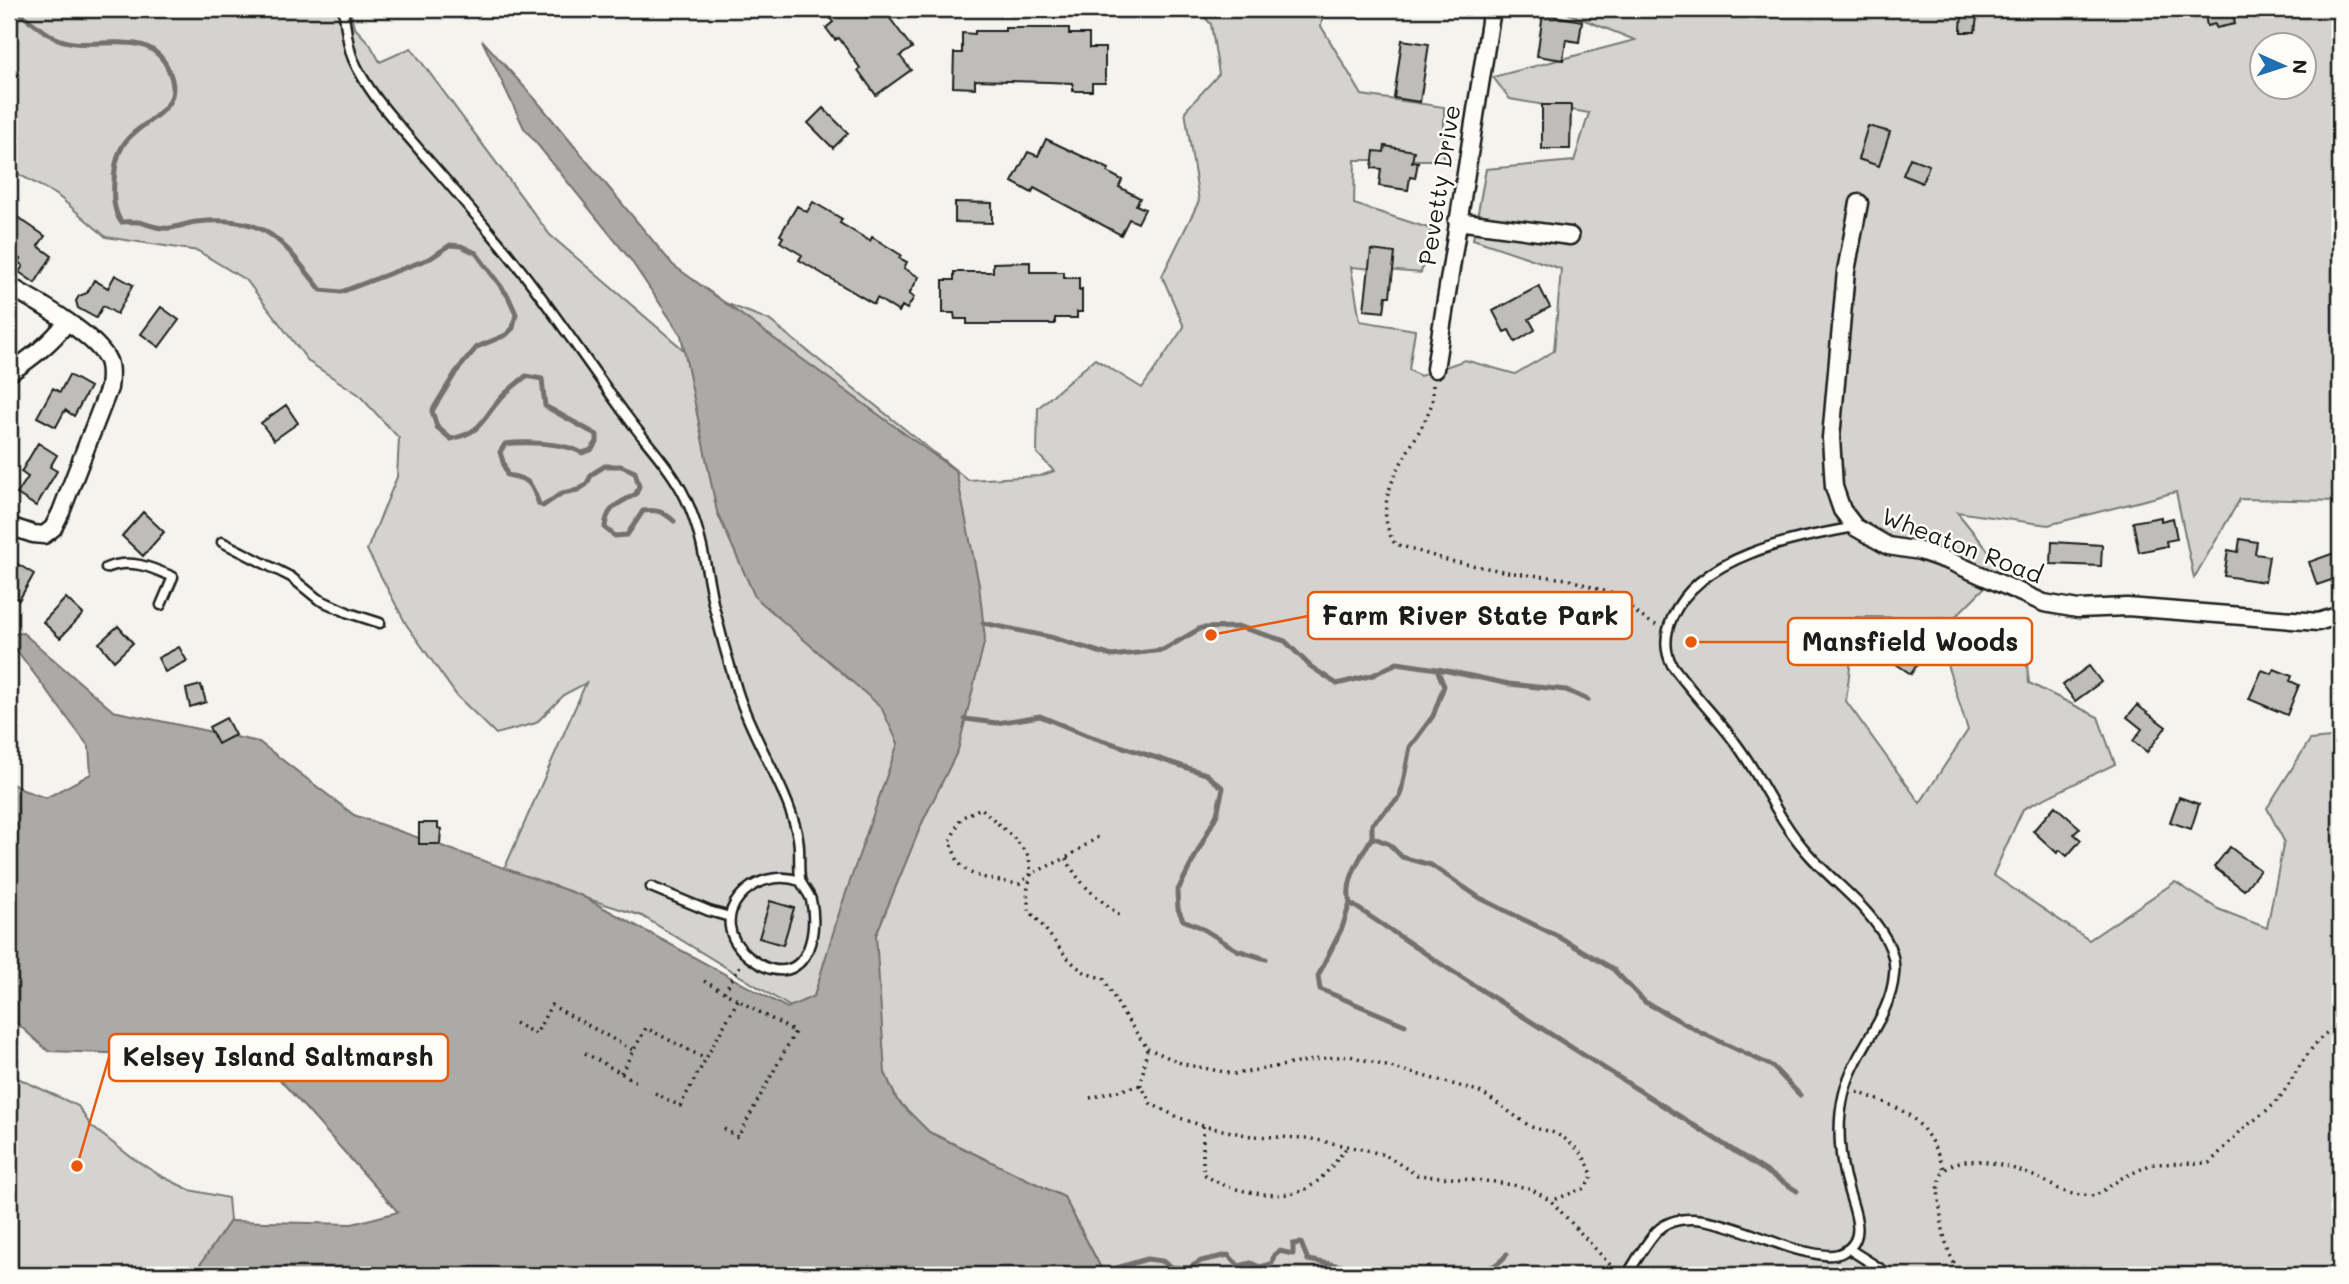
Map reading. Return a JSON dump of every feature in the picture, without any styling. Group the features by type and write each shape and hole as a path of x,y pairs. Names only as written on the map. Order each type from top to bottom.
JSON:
{"street":[{"name":"Pevetty Drive","path":"1435,369 1492,9"},
{"name":"Wheaton Road","path":"1859,203 1846,271 1831,438 1834,487 1842,510 1855,527 1888,546 1920,551 2044,603 2078,609 2127,607 2318,622 2340,615"},
{"path":"1457,221 1570,236"},
{"path":"9,286 45,306 93,343 108,360 109,388 61,512 52,528 44,535 9,526"},
{"path":"9,373 39,353 67,322"}],"lane":[{"path":"343,9 352,56 367,85 501,245 685,497 701,544 719,630 739,695 798,834 800,881"},
{"path":"1628,1275 1657,1231 1671,1222 1692,1218 1714,1221 1793,1250 1829,1255 1847,1250 1854,1243 1858,1227 1840,1154 1839,1119 1845,1088 1856,1061 1884,1013 1891,994 1895,962 1874,922 1790,832 1742,751 1672,665 1667,651 1668,631 1680,603 1700,583 1721,568 1778,543 1855,527"},
{"path":"222,542 291,577 318,599 380,623"},
{"path":"106,568 124,562 173,577 161,605"},
{"path":"788,877 800,881 810,894 813,920 810,946 802,961 795,966 780,971 759,965 737,947 732,939 730,917 737,899 746,890 761,883 788,877"},
{"path":"651,887 730,917"},
{"path":"1847,1250 1890,1275"}],"path":[{"path":"1435,369 1432,404 1388,490 1387,530 1395,544 1450,561 1513,573 1568,579 1604,590 1622,597 1640,616 1668,631"},
{"path":"1098,837 1066,858 1031,874 1019,884 1002,882 966,871 956,857 950,841 961,818 981,808 993,818 1029,857 1031,874 1027,892 1029,911 1044,925 1067,958 1085,973 1104,979 1122,1012 1147,1048 1183,1064 1235,1074 1350,1056 1478,1091 1497,1101 1531,1127 1551,1131 1571,1141 1590,1165 1592,1176 1585,1188 1551,1201"},
{"path":"1066,858 1076,878 1089,892 1122,918"},
{"path":"724,992 734,976"},
{"path":"705,981 795,1032 738,1137 722,1128"},
{"path":"655,1093 680,1106 738,1000"},
{"path":"515,1023 536,1034 551,1005 633,1051"},
{"path":"1962,1275 1953,1264 1943,1234 1938,1181 1944,1169 1956,1163 1989,1161 2040,1179 2065,1192 2095,1196 2122,1178 2152,1164 2209,1163 2278,1100 2325,1033 2340,1026"},
{"path":"621,1073 646,1028 706,1059"},
{"path":"1147,1048 1141,1085 1151,1104 1180,1118 1203,1126 1251,1136 1307,1138 1385,1155 1417,1175 1529,1188 1551,1201 1622,1275"},
{"path":"585,1053 637,1082"},
{"path":"1090,1098 1141,1085"},
{"path":"1845,1088 1893,1105 1913,1119 1926,1130 1944,1169"},
{"path":"1203,1126 1203,1173 1212,1181 1279,1196 1305,1189 1328,1171 1347,1147"}],"shaded area":[{"path":"9,9 350,9 354,27 370,44 380,62 411,48 550,235 684,350 725,303 769,320 968,480 1040,476 1054,471 1037,453 1038,408 1095,359 1142,388 1184,327 1162,276 1199,201 1185,111 1219,74 1211,24 1197,9 1324,9 1321,26 1362,95 1444,107 1444,160 1355,160 1354,204 1431,229 1421,273 1351,267 1360,321 1415,330 1409,370 1420,376 1465,360 1515,374 1554,351 1561,269 1473,239 1486,169 1574,161 1589,113 1510,99 1493,77 1635,40 1557,9 2340,9 2340,501 2240,499 2194,578 2176,492 2048,525 1957,512 2003,569 1954,618 1856,617 1846,701 1920,803 1968,730 1945,658 2023,628 2029,683 2098,717 2115,764 2023,809 1993,875 2089,940 2175,882 2218,909 2267,928 2284,841 2267,808 2310,740 2340,737 2340,1275 1110,1275 1103,1272 1064,1197 929,1132 897,1100 885,1073 802,1014 642,916 503,872 586,683 565,694 536,723 496,734 457,696 406,624 367,550 397,477 399,438 358,394 309,362 247,281 198,251 106,237 57,195 9,169"},
{"path":"482,40 536,100 673,265 956,471 979,585 985,639 958,750 922,823 876,935 885,1073 897,1100 929,1132 1064,1197 1103,1272 1110,1275 193,1275 230,1221 352,1224 398,1212 273,1072 165,1055 48,1051 9,1016 9,782 46,798 91,774 89,747 9,640 9,634 23,633 113,711 259,742 354,815 580,895 787,1008 814,996 840,910 898,743 881,707 755,597 717,512 681,335 630,259 524,128"},
{"path":"9,1074 78,1106 91,1126 161,1176 190,1190 228,1198 230,1221 193,1275 9,1275"}],"building":[{"path":"823,9 859,9 867,18 883,9 912,48 900,56 911,70 876,95 839,38 835,40 826,28 833,22"},
{"path":"1962,9 1978,9 1975,32 1961,32"},
{"path":"2204,9 2232,9 2235,24 2216,28 2215,24 2207,26"},
{"path":"1543,14 1582,21 1579,42 1566,40 1563,60 1537,56"},
{"path":"1005,28 1069,28 1069,34 1089,34 1089,48 1105,48 1105,83 1092,83 1092,91 1073,91 1073,83 1048,82 975,80 975,88 953,87 954,53 962,53 962,33 1005,31"},
{"path":"1402,40 1429,44 1420,102 1394,98"},
{"path":"1542,105 1571,105 1570,149 1542,149"},
{"path":"823,108 848,133 833,148 808,123"},
{"path":"1868,126 1890,132 1879,166 1858,159"},
{"path":"1046,139 1109,169 1107,172 1122,180 1119,187 1140,198 1136,205 1145,209 1138,223 1129,219 1121,235 1034,188 1032,193 1012,182 1028,152 1038,156"},
{"path":"1385,146 1414,151 1412,162 1418,162 1415,178 1410,177 1408,190 1379,186 1381,169 1372,168 1374,151 1384,152"},
{"path":"1910,158 1929,165 1922,183 1903,175"},
{"path":"813,202 842,219 840,223 870,241 872,237 901,255 899,258 907,262 904,268 919,277 909,294 914,297 907,309 902,306 899,312 877,298 874,304 799,260 802,255 780,242 783,237 780,235 797,206 807,212"},
{"path":"955,202 992,203 992,223 955,222"},
{"path":"16,216 45,236 38,246 52,256 35,283 19,272 23,266 18,262 20,259 9,251 9,227"},
{"path":"1371,250 1395,253 1390,296 1386,296 1384,312 1364,310"},
{"path":"1030,262 1030,272 1064,272 1064,278 1079,278 1082,312 1077,312 1077,318 1055,318 1055,324 967,324 967,319 955,319 954,313 943,313 943,280 954,280 954,272 993,272 993,263"},
{"path":"115,275 133,285 117,314 103,306 96,318 78,308 76,301 79,296 87,293 94,280 108,288"},
{"path":"1539,286 1550,307 1529,319 1535,330 1515,342 1509,330 1504,332 1493,311"},
{"path":"161,307 179,320 159,347 141,334"},
{"path":"69,375 90,387 74,416 65,410 56,427 37,417 53,388 60,392"},
{"path":"286,405 298,423 274,440 261,423"},
{"path":"38,443 57,455 50,467 57,471 36,506 17,494 28,477 21,472"},
{"path":"143,512 164,532 143,556 122,536"},
{"path":"2161,517 2161,521 2173,518 2177,539 2166,541 2167,546 2139,552 2133,522"},
{"path":"2240,539 2257,542 2255,554 2269,556 2265,582 2224,576 2228,550 2238,552"},
{"path":"2052,542 2102,545 2101,566 2051,564"},
{"path":"2340,551 2340,577 2317,585 2309,562"},
{"path":"16,563 34,574 19,600 9,594 9,575"},
{"path":"66,598 83,614 60,638 43,622"},
{"path":"118,626 133,643 114,661 99,643"},
{"path":"1907,640 1925,652 1911,674 1893,662"},
{"path":"179,647 187,661 165,672 158,658"},
{"path":"2089,666 2101,682 2075,701 2063,685"},
{"path":"2274,669 2292,676 2290,681 2299,685 2287,715 2249,699 2262,670 2272,674"},
{"path":"201,685 206,702 190,707 186,689"},
{"path":"2137,705 2166,727 2147,752 2133,741 2142,729 2127,717"},
{"path":"226,718 235,735 218,744 209,727"},
{"path":"2179,797 2199,804 2191,829 2170,822"},
{"path":"2055,806 2080,828 2074,834 2081,840 2067,856 2060,850 2057,853 2033,831"},
{"path":"419,823 438,823 438,828 441,829 440,844 419,844"},
{"path":"2230,847 2260,870 2244,890 2214,867"},
{"path":"770,901 794,908 783,945 759,938"}],"waterway":[{"path":"14,9 58,39 72,43 135,44 149,48 160,56 169,71 173,85 172,97 167,106 130,136 117,158 114,198 121,222 138,222 166,228 220,221 256,227 282,244 321,290 341,292 431,258 450,245 461,246 476,253 508,296 516,314 513,328 506,335 477,347 456,372 432,411 437,427 451,439 470,433 504,395 526,376 542,379 545,406 597,435 597,442 591,450 582,453 545,444 505,444 500,452 507,475 526,480 539,504 543,506 562,493 578,490 586,485 592,474 605,466 621,466 635,472 639,486 636,494 611,510 605,528 615,536 627,535 643,511 648,510 660,512 674,521"},
{"path":"983,623 1050,637 1112,656 1163,650 1201,628 1240,627 1285,641 1310,666 1337,684 1373,675 1397,663 1437,669 1444,686 1433,716 1410,747 1400,797 1372,824 1372,837 1389,844 1402,857 1431,865 1480,898 1561,938 1613,969 1645,1002 1772,1066 1800,1095"},
{"path":"1438,669 1509,684 1566,690 1588,700"},
{"path":"965,719 997,723 1040,716 1086,735 1206,774 1223,788 1217,814 1177,892 1178,909 1183,920 1200,927 1237,950 1266,959"},
{"path":"1372,837 1351,877 1350,903 1447,968 1797,1191"},
{"path":"1350,903 1342,928 1318,976 1320,989 1405,1025"},
{"path":"1103,1272 1147,1259 1162,1261 1172,1267 1189,1268 1201,1261 1228,1255 1239,1266 1251,1263 1260,1267 1272,1263 1274,1255 1279,1251 1293,1254 1293,1244 1301,1243 1308,1260 1347,1267 1357,1275"},
{"path":"1470,1275 1473,1271 1496,1264 1507,1254"}],"place":[{"name":"Farm River State Park","path":"1211,635"},
{"name":"Mansfield Woods","path":"1691,642"},
{"name":"Kelsey Island Saltmarsh","path":"77,1166"}]}
